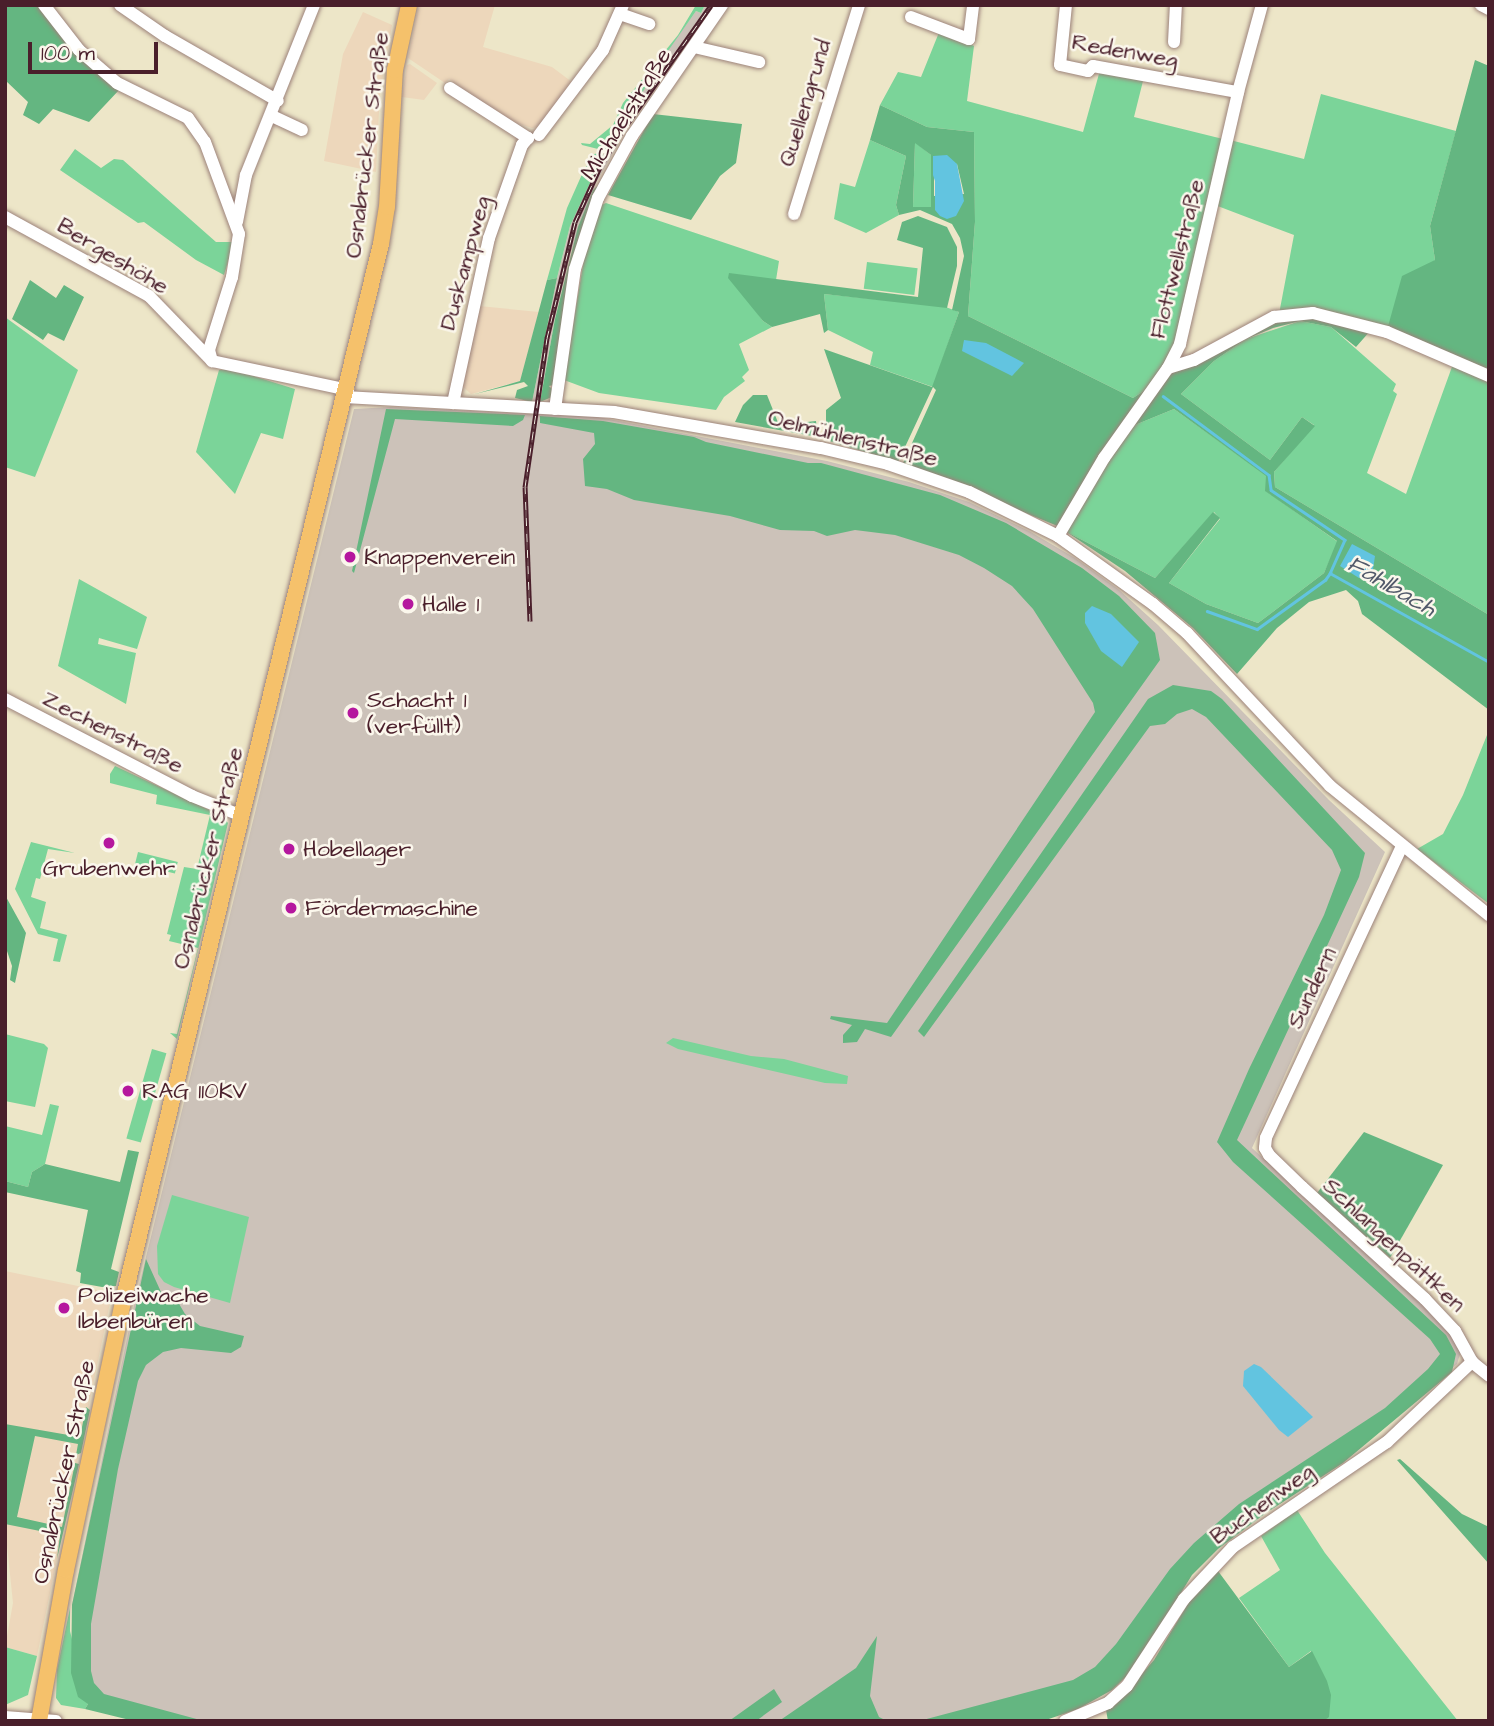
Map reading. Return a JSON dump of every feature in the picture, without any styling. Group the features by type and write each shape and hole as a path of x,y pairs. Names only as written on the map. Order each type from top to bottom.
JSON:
{"main road":[{"name":"Osnabrücker Straße","path":"39,1720 64,1582 123,1303 347,393 381,244 395,70 409,5"}],"street":[{"path":"44,5 79,51 117,83 182,114 194,123 205,142 237,226"},
{"path":"120,5 165,36 278,101"},
{"path":"314,5 247,175 237,226 237,253 209,350 212,361 347,393"},
{"name":"Michaelstraße","path":"555,409 575,269 584,233 605,183 632,136 722,5"},
{"name":"Quellengrund","path":"794,214 859,5"},
{"path":"911,17 969,39 973,5"},
{"name":"Redenweg","path":"1066,5 1060,65 1088,71 1093,66 1238,92"},
{"path":"1174,42 1176,5"},
{"name":"Flottwellstraße","path":"1058,536 1104,458 1168,368 1180,344 1238,92 1262,5"},
{"path":"1480,5 1489,9"},
{"path":"622,10 649,24"},
{"name":"Duskampweg","path":"453,403 489,238 522,145 534,136 603,50 622,10"},
{"name":"Michaelstraße","path":"694,47 759,62"},
{"path":"450,88 534,136"},
{"path":"272,116 302,130"},
{"name":"Bergeshöhe","path":"5,217 149,296 212,361"},
{"path":"1168,368 1194,360 1273,317 1313,313 1387,332 1489,376"},
{"name":"Oelmühlenstraße","path":"347,393 453,403 614,412 722,429 888,464 969,492 1058,536 1111,572 1187,633 1330,786 1489,915"},
{"name":"Zechenstraße","path":"5,699 192,796 242,816"},
{"name":"Sundern","path":"1265,1148 1266,1138 1402,846"},
{"name":"Schlangenpättken","path":"1265,1148 1302,1187 1425,1298 1455,1331 1472,1362 1489,1376"},
{"name":"Buchenweg","path":"1065,1721 1108,1703 1127,1686 1184,1599 1233,1548 1387,1442 1472,1362"},
{"path":"5,1717 56,1721"}],"shaded area":[{"path":"419,5 495,5 483,47 552,67 572,82 539,127 532,128 510,121 449,79 445,83 408,58"},
{"path":"705,5 714,5 628,127 596,183 571,252 555,319 540,402 532,402 570,226 585,190 608,145 667,51 696,11 701,13"},
{"path":"363,12 392,25 380,92 376,172 324,161 343,54"},
{"path":"410,64 437,83 424,100 402,97 407,65"},
{"path":"479,306 539,312 520,381 471,394 462,386"},
{"path":"391,407 598,417 827,461 909,482 969,502 1029,531 1075,558 1118,589 1158,625 1329,800 1385,852 1252,1148 1413,1295 1450,1334 1461,1351 1457,1364 1400,1412 1228,1531 1107,1672 968,1721 147,1721 75,1691 72,1605 132,1314 354,409"},
{"path":"5,1271 112,1293 37,1656 5,1647 13,1603 5,1526"}],"green space":[{"path":"5,5 41,5 120,89 89,122 53,109 39,124 23,115 28,102 5,80"},
{"path":"696,5 705,5 701,13 696,11 668,51 606,151 582,145 581,143 590,144 613,125 623,103 678,35"},
{"path":"940,30 974,46 967,101 1083,132 1100,70 1144,77 1134,117 1223,139 1174,348 1150,387 1133,398 968,316 975,222 974,132 927,127 880,105 898,72 921,77"},
{"path":"1475,60 1489,66 1489,374 1387,330 1402,276 1435,260 1430,226"},
{"path":"1321,94 1456,131 1430,226 1435,260 1387,330 1279,314 1294,235 1215,205 1230,140 1304,159"},
{"path":"880,105 927,127 974,132 975,222 968,316 1133,398 1150,387 1060,527 903,463 936,390 933,387 898,462 826,440 826,410 841,398 824,349 932,387 959,312 952,310 964,256 960,238 952,224 920,210 899,215 896,205 906,156 870,140","holes":["915,143 931,155 931,207 913,207","934,160 957,164 964,194 934,196"]},
{"path":"653,114 742,124 736,163 720,176 691,220 608,195"},
{"path":"870,140 906,156 896,205 899,215 866,233 834,219 840,183 855,187"},
{"path":"915,142 931,155 932,207 913,207"},
{"path":"75,149 101,168 114,159 123,160 216,242 234,242 224,275 196,260 144,222 138,223 60,170"},
{"path":"594,154 603,155 570,226 557,278 547,280 567,208 583,172"},
{"path":"605,179 588,215 554,385 549,386 553,390 552,397 540,402 555,319 578,227 593,190"},
{"path":"606,203 779,261 776,280 729,274 763,321 772,327 739,344 749,370 742,377 745,381 724,397 716,410 599,393 564,380 588,235 599,206"},
{"path":"918,216 947,227 957,247 957,266 947,308 824,294 828,330 824,333 820,314 772,327 763,321 728,278 729,273 918,297 923,248 897,240 902,222"},
{"path":"867,262 918,268 914,295 864,289"},
{"path":"557,278 532,402 515,398 517,390 528,386 524,382 475,394 520,381 547,280"},
{"path":"30,280 56,298 64,285 84,297 64,341 48,333 43,340 12,319"},
{"path":"824,294 943,306 959,312 933,387 870,365 873,352 828,330"},
{"path":"1310,315 1371,330 1356,347 1331,327 1300,321 1273,328 1246,339 1214,361 1181,394 1270,460 1302,417 1315,426 1274,472 1275,487 1489,615 1489,710 1362,614 1358,601 1346,590 1309,602 1277,628 1237,674 1193,628 1125,571 1065,531 1155,578 1213,512 1220,518 1169,583 1206,604 1258,623 1324,573 1337,541 1265,491 1266,476 1174,409 1130,427 1169,370 1274,320"},
{"path":"5,317 78,370 35,477 5,467"},
{"path":"1300,321 1331,327 1396,384 1393,391 1397,394 1367,473 1406,494 1453,364 1489,380 1489,615 1275,487 1274,472 1314,425 1302,417 1270,460 1181,394 1214,361 1246,339"},
{"path":"231,369 295,389 283,439 261,433 235,494 196,452 219,370"},
{"path":"753,395 767,395 779,425 816,421 818,437 735,422 743,405"},
{"path":"386,409 525,415 523,420 513,426 395,419 354,573 352,571"},
{"path":"1174,409 1267,476 1266,491 1338,542 1324,573 1258,623 1206,604 1169,583 1220,519 1214,512 1155,578 1065,531 1130,427"},
{"path":"540,416 603,421 694,437 706,442 808,463 821,463 940,495 1006,523 1082,568 1119,596 1155,633 1160,660 891,1037 865,1029 857,1042 843,1043 843,1035 852,1025 830,1019 831,1016 887,1023 1095,712 1093,703 1033,609 1012,586 959,555 895,535 855,530 827,536 814,531 780,530 730,516 634,500 607,489 585,486 583,459 595,444 594,433 540,423"},
{"path":"79,579 147,617 137,649 99,638 98,644 136,653 126,704 58,666"},
{"path":"1173,685 1211,691 1222,699 1365,853 1359,877 1237,1140 1446,1335 1456,1354 1452,1372 1343,1463 1266,1513 1218,1549 1192,1575 1134,1669 1112,1690 1078,1709 1043,1721 919,1721 1073,1680 1095,1667 1116,1644 1170,1569 1194,1543 1239,1504 1385,1408 1428,1369 1440,1354 1430,1339 1233,1162 1217,1142 1249,1069 1324,915 1341,870 1332,850 1206,717 1192,709 1177,714 1165,724 1150,726 924,1037 918,1031 1148,699"},
{"path":"1489,730 1489,904 1417,849 1443,834 1463,795"},
{"path":"115,766 222,816 228,823 177,1039 170,1033 177,1034 198,948 169,941 171,935 167,934 184,867 197,869 210,815 156,804 157,795 110,783 110,774"},
{"path":"31,842 75,853 48,849 40,879 36,878 31,897 46,902 40,928 67,935 60,962 53,961 58,939 38,934 15,889"},
{"path":"138,852 178,862 175,874 135,864"},
{"path":"5,895 26,933 15,983 10,980 12,966 5,945"},
{"path":"5,1034 44,1044 48,1048 35,1107 5,1101"},
{"path":"673,1038 751,1056 784,1059 848,1076 847,1084 825,1083 678,1049 666,1043"},
{"path":"152,1049 166,1053 141,1143 126,1138"},
{"path":"50,1104 59,1106 45,1164 32,1172 28,1187 5,1181 5,1126 42,1135"},
{"path":"1364,1132 1443,1165 1390,1258 1317,1193"},
{"path":"128,1150 139,1152 111,1269 119,1272 116,1286 102,1287 80,1283 81,1273 76,1271 88,1210 5,1192 5,1181 28,1187 32,1172 45,1164 120,1182"},
{"path":"172,1195 249,1217 230,1303 174,1287 164,1282 158,1274 157,1246"},
{"path":"146,1259 161,1292 178,1302 185,1314 200,1326 244,1336 241,1347 231,1353 181,1348 163,1352 146,1365 138,1381 118,1469 91,1624 91,1671 94,1683 104,1694 204,1721 134,1721 85,1709 88,1704 78,1697 71,1673 72,1605"},
{"path":"86,1407 90,1410 81,1453 76,1455 78,1444 35,1436 17,1517 62,1527 75,1463 79,1464 57,1559 60,1535 5,1524 5,1424 80,1437"},
{"path":"1400,1459 1462,1514 1489,1527 1489,1564 1397,1460"},
{"path":"1297,1510 1325,1553 1458,1721 1324,1721 1329,1716 1311,1651 1289,1667 1239,1598 1280,1570 1261,1536"},
{"path":"1218,1571 1289,1667 1312,1651 1331,1695 1329,1717 1324,1721 1108,1721 1106,1710 1114,1706 1154,1660 1189,1602"},
{"path":"70,1608 70,1631 88,1704 85,1709 61,1705 56,1698 57,1670"},
{"path":"877,1636 870,1696 879,1717 887,1721 779,1721 856,1668"},
{"path":"5,1647 37,1656 28,1695 5,1705"},
{"path":"774,1689 782,1702 756,1721 729,1721"}],"water":[{"path":"947,155 957,164 964,201 956,216 947,219 935,210 933,156"},
{"path":"964,340 986,343 1024,363 1012,376 962,351"},
{"path":"1352,544 1375,556 1372,576 1359,578 1340,566"},
{"path":"1092,606 1111,614 1139,642 1122,667 1101,651 1085,623 1085,613"},
{"path":"1254,1364 1261,1367 1313,1417 1288,1437 1279,1430 1243,1386 1244,1371"}],"waterway":[{"name":"Fahlbach","path":"1163,396 1269,475 1271,490 1345,540 1330,573 1489,662"},
{"path":"1207,611 1257,629 1325,580 1330,573"}],"railway":[{"path":"530,621 525,487 547,338 575,222 600,167 618,137 711,5"}],"place":[{"name":"Knappenverein","path":"350,557"},
{"name":"Halle 1","path":"408,604"},
{"name":"Schacht 1 (verfüllt)","path":"353,713"},
{"name":"Grubenwehr","path":"109,843"},
{"name":"Hobellager","path":"289,849"},
{"name":"Fördermaschine","path":"291,908"},
{"name":"RAG 110KV","path":"128,1091"},
{"name":"Polizeiwache Ibbenbüren","path":"64,1308"}]}
